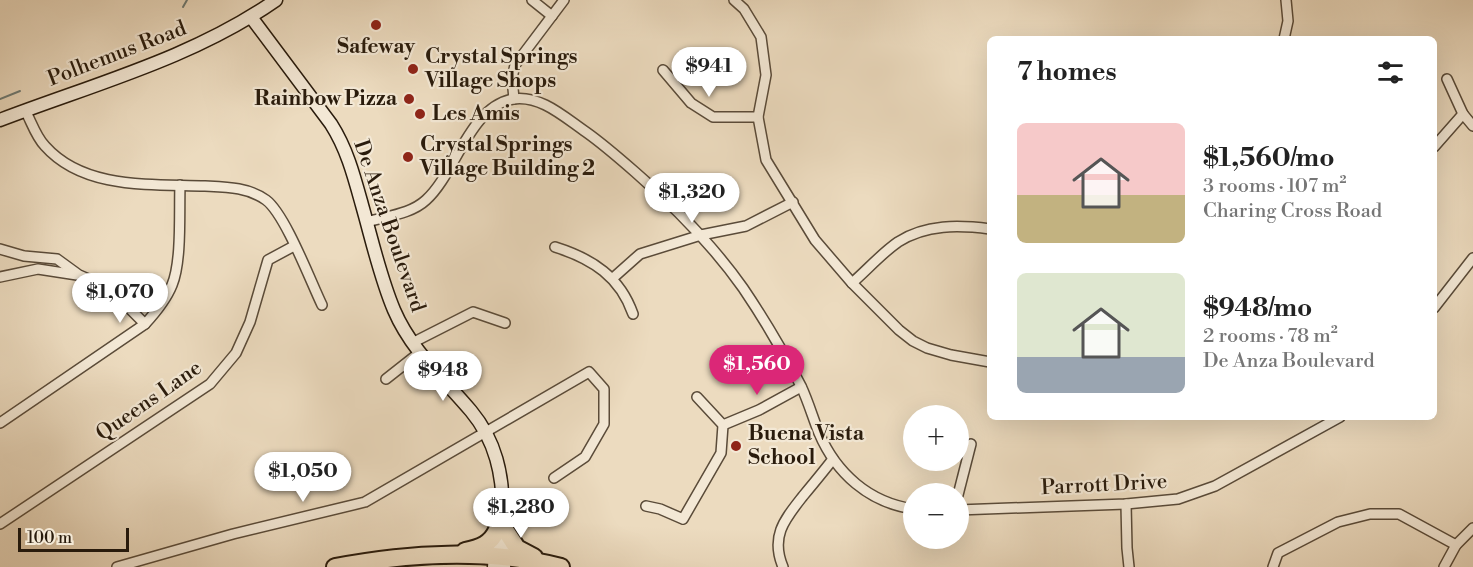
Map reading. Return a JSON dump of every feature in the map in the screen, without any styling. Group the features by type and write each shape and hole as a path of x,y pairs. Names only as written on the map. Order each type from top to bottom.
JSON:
{"highway":[{"path":"335,567 397,557 473,550 484,546 502,526 518,548 553,565"},
{"path":"447,554 499,562 525,559 553,565"}],"street":[{"name":"Polhemus Road","path":"0,120 160,62 251,17 276,0"},
{"path":"532,0 552,16"},
{"path":"514,99 512,78 515,65 564,0"},
{"path":"734,0 744,9 761,37 766,75 758,117 766,160 815,240 852,284 913,341 951,355 987,361"},
{"path":"1285,36 1288,21 1286,0"},
{"name":"De Anza Boulevard","path":"251,17 336,133 351,166 390,302 416,348 471,410 485,431 500,470 503,488 499,562"},
{"path":"663,70 691,103 713,117 758,117"},
{"path":"1447,79 1464,114 1473,126"},
{"path":"367,222 410,210 425,201 436,189 483,116 495,106 514,99 530,99 544,104 597,140 672,204 702,235 743,288 775,339 801,387 819,434 833,459 849,478 866,492 885,502 903,506"},
{"path":"25,110 45,146 71,167 102,179 129,184 223,187 246,190 267,201 282,219 322,305"},
{"path":"1437,144 1464,114"},
{"path":"0,423 145,324 159,309 173,283 177,259 180,185"},
{"path":"613,278 640,254 702,235 746,226 793,202"},
{"path":"852,284 899,242 929,229 964,226 987,229"},
{"name":"Queens Lane","path":"0,524 210,384 236,353 250,322 268,260 294,246"},
{"path":"555,247 573,253 613,278 622,289 633,314"},
{"path":"0,249 24,256 57,259 79,275 109,288 145,324"},
{"path":"1437,304 1473,258"},
{"path":"0,278 38,269 79,275"},
{"path":"386,379 416,348 474,312 505,323"},
{"path":"117,567 233,534 365,502 589,372 604,389 604,424 585,457 554,478"},
{"path":"723,425 759,410 801,387"},
{"path":"646,507 660,508 683,519 721,453 723,425 697,397"},
{"name":"Parrott Drive","path":"969,510 1126,504 1178,499 1202,491 1334,420"},
{"path":"961,483 972,444"},
{"path":"783,567 778,555 781,529 787,517 833,459"},
{"path":"1126,504 1129,567"},
{"path":"1273,567 1278,553 1338,522 1370,514 1399,514 1456,545"},
{"path":"1444,567 1456,545 1473,528"}],"waterway":[{"path":"183,7 187,0"},
{"path":"0,99 20,91"}],"place":[{"name":"Safeway","path":"376,25"},
{"name":"Crystal Springs Village Shops","path":"413,69"},
{"name":"Rainbow Pizza","path":"409,99"},
{"name":"Les Amis","path":"420,114"},
{"name":"Crystal Springs Village Building 2","path":"408,157"},
{"name":"Buena Vista School","path":"736,446"}]}
